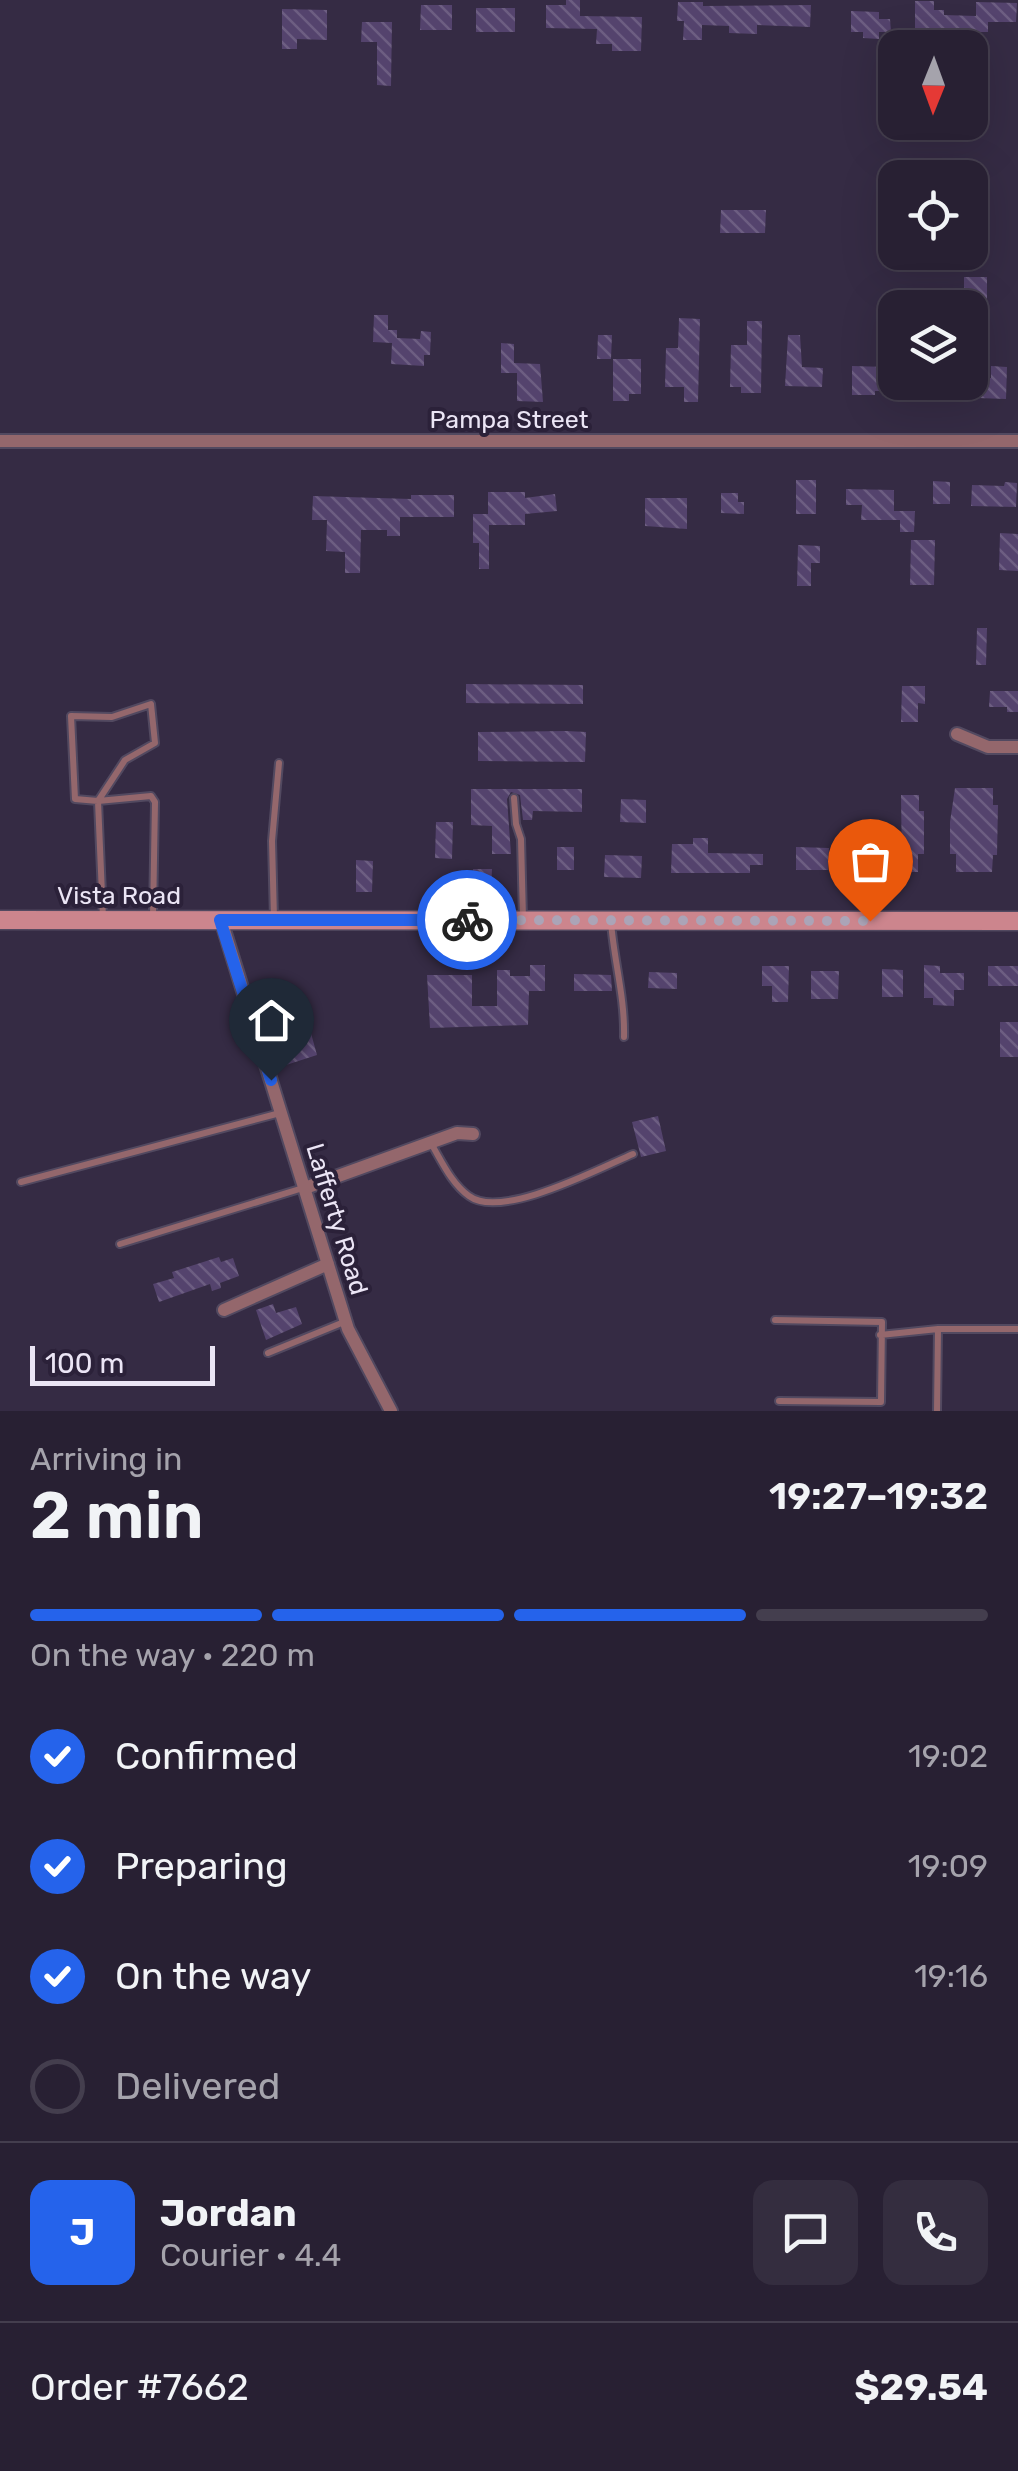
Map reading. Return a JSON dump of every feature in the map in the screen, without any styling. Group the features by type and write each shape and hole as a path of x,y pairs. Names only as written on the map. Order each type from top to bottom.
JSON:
{"street":[{"name":"Pampa Street","path":"0,441 1018,441"},
{"path":"956,734 988,748 1018,748"},
{"name":"Vista Road","path":"0,920 1018,921"},
{"name":"Lafferty Road","path":"220,920 346,1322 391,1411"},
{"path":"304,1188 457,1133 473,1134"},
{"path":"224,1310 328,1264"}],"lane":[{"path":"103,920 98,801 125,760 154,743 151,704 112,716 71,716 75,799 98,801 154,798 153,920"},
{"path":"274,920 272,841 279,763"},
{"path":"514,798 521,839 523,920"},
{"path":"610,920 622,988 624,1037"},
{"path":"21,1182 281,1112"},
{"path":"431,1142 460,1189 478,1202 494,1204 564,1183 633,1154"},
{"path":"120,1244 304,1188"},
{"path":"776,1320 882,1322 881,1402 779,1401"},
{"path":"268,1353 346,1322"},
{"path":"880,1335 938,1329 1018,1328"},
{"path":"936,1411 938,1329"}],"building":[{"path":"566,0 580,0 580,16 642,17 641,51 612,51 612,44 596,44 597,29 546,28 546,5 566,5"},
{"path":"915,1 934,1 934,10 944,10 944,15 976,16 976,2 1017,3 1016,22 988,22 988,30 915,30"},
{"path":"678,2 703,2 703,6 811,5 810,27 757,25 757,34 729,33 729,26 702,25 702,40 683,40 684,21 677,21"},
{"path":"421,5 452,5 452,30 420,30"},
{"path":"476,8 515,8 515,32 476,32"},
{"path":"282,9 327,10 327,40 297,39 297,49 282,49"},
{"path":"851,11 879,12 879,19 890,19 891,30 878,30 878,39 851,32"},
{"path":"362,22 392,22 391,86 377,85 377,42 361,42"},
{"path":"721,210 766,210 765,233 720,233"},
{"path":"964,277 987,277 987,290 964,290"},
{"path":"374,315 388,315 388,330 397,330 397,338 420,339 421,331 431,332 430,355 424,355 424,366 391,364 392,343 373,342"},
{"path":"679,318 700,319 698,402 684,402 684,387 665,387 666,348 678,348"},
{"path":"747,321 762,321 761,393 741,393 741,387 730,387 731,345 747,345"},
{"path":"598,335 612,335 611,359 597,359"},
{"path":"788,335 800,335 802,367 823,368 822,387 785,386"},
{"path":"501,343 514,344 514,363 540,364 543,402 517,401 517,373 501,373"},
{"path":"613,359 641,359 641,394 629,394 629,401 613,401"},
{"path":"852,366 878,367 875,395 852,395"},
{"path":"991,366 1007,367 1006,399 988,398"},
{"path":"796,480 816,480 816,514 796,514"},
{"path":"933,481 950,482 950,504 933,504"},
{"path":"1005,482 1017,483 1016,507 971,506 972,485 1004,486"},
{"path":"846,489 894,490 894,511 915,511 914,532 900,532 900,520 861,520 862,505 846,505"},
{"path":"488,492 525,492 525,498 555,494 557,511 525,514 525,525 489,525 489,569 479,569 479,543 473,543 473,514 488,514"},
{"path":"721,493 738,493 738,502 744,502 744,514 721,513"},
{"path":"411,495 454,495 454,517 400,517 400,536 387,536 387,530 361,530 360,573 345,573 345,552 326,551 327,520 312,520 313,496 411,499"},
{"path":"645,498 687,498 687,529 645,526"},
{"path":"1000,533 1018,534 1018,571 999,570"},
{"path":"911,540 935,540 934,585 910,585"},
{"path":"798,545 820,546 820,563 811,563 811,586 797,586"},
{"path":"977,628 987,628 986,665 976,665"},
{"path":"466,684 583,685 583,704 466,703"},
{"path":"902,686 925,686 925,704 918,703 918,722 901,722"},
{"path":"990,691 1018,691 1018,712 1007,712 1007,707 989,707"},
{"path":"478,732 586,732 585,762 478,761"},
{"path":"955,788 993,788 993,805 998,805 997,855 993,855 992,872 956,872 956,854 950,854"},
{"path":"471,789 582,789 582,812 533,811 532,820 523,820 520,795 511,792 507,799 511,854 492,854 492,826 471,825"},
{"path":"901,795 919,795 919,811 924,811 924,854 918,854 918,872 902,872"},
{"path":"621,799 646,800 646,823 620,822"},
{"path":"436,822 453,822 452,859 435,858"},
{"path":"693,838 708,838 708,853 763,854 763,865 750,865 750,873 671,873 672,844 693,844"},
{"path":"847,841 862,842 862,855 883,855 883,871 847,871"},
{"path":"557,847 574,847 574,870 557,870"},
{"path":"796,847 829,848 828,870 796,870"},
{"path":"605,855 642,856 641,878 604,877"},
{"path":"356,860 373,861 372,892 356,892"},
{"path":"473,869 492,869 491,892 473,891"},
{"path":"530,965 545,965 545,991 529,991 528,1025 430,1028 427,975 472,975 472,1006 497,1006 497,970 510,970 510,976 530,976"},
{"path":"924,965 940,966 940,973 964,973 964,990 954,990 954,1006 933,1005 933,998 924,998"},
{"path":"762,966 789,966 788,1002 772,1002 772,986 762,986"},
{"path":"988,966 1018,966 1018,986 988,986"},
{"path":"882,969 903,970 903,997 882,997"},
{"path":"811,971 839,971 838,999 811,999"},
{"path":"649,972 677,973 677,989 648,988"},
{"path":"574,974 611,975 612,991 574,991"},
{"path":"1000,1022 1018,1022 1018,1057 1000,1057"},
{"path":"309,1026 317,1055 283,1066 274,1036"},
{"path":"658,1116 666,1151 641,1157 632,1122"},
{"path":"219,1257 221,1262 233,1258 239,1276 220,1283 221,1288 212,1291 210,1284 159,1302 153,1284 174,1278 172,1272"},
{"path":"273,1304 276,1313 296,1307 302,1324 266,1340 256,1310"}],"way so far":[{"path":"467,920 870,921"}],"route":[{"path":"271,1080 220,920 467,920"}]}
